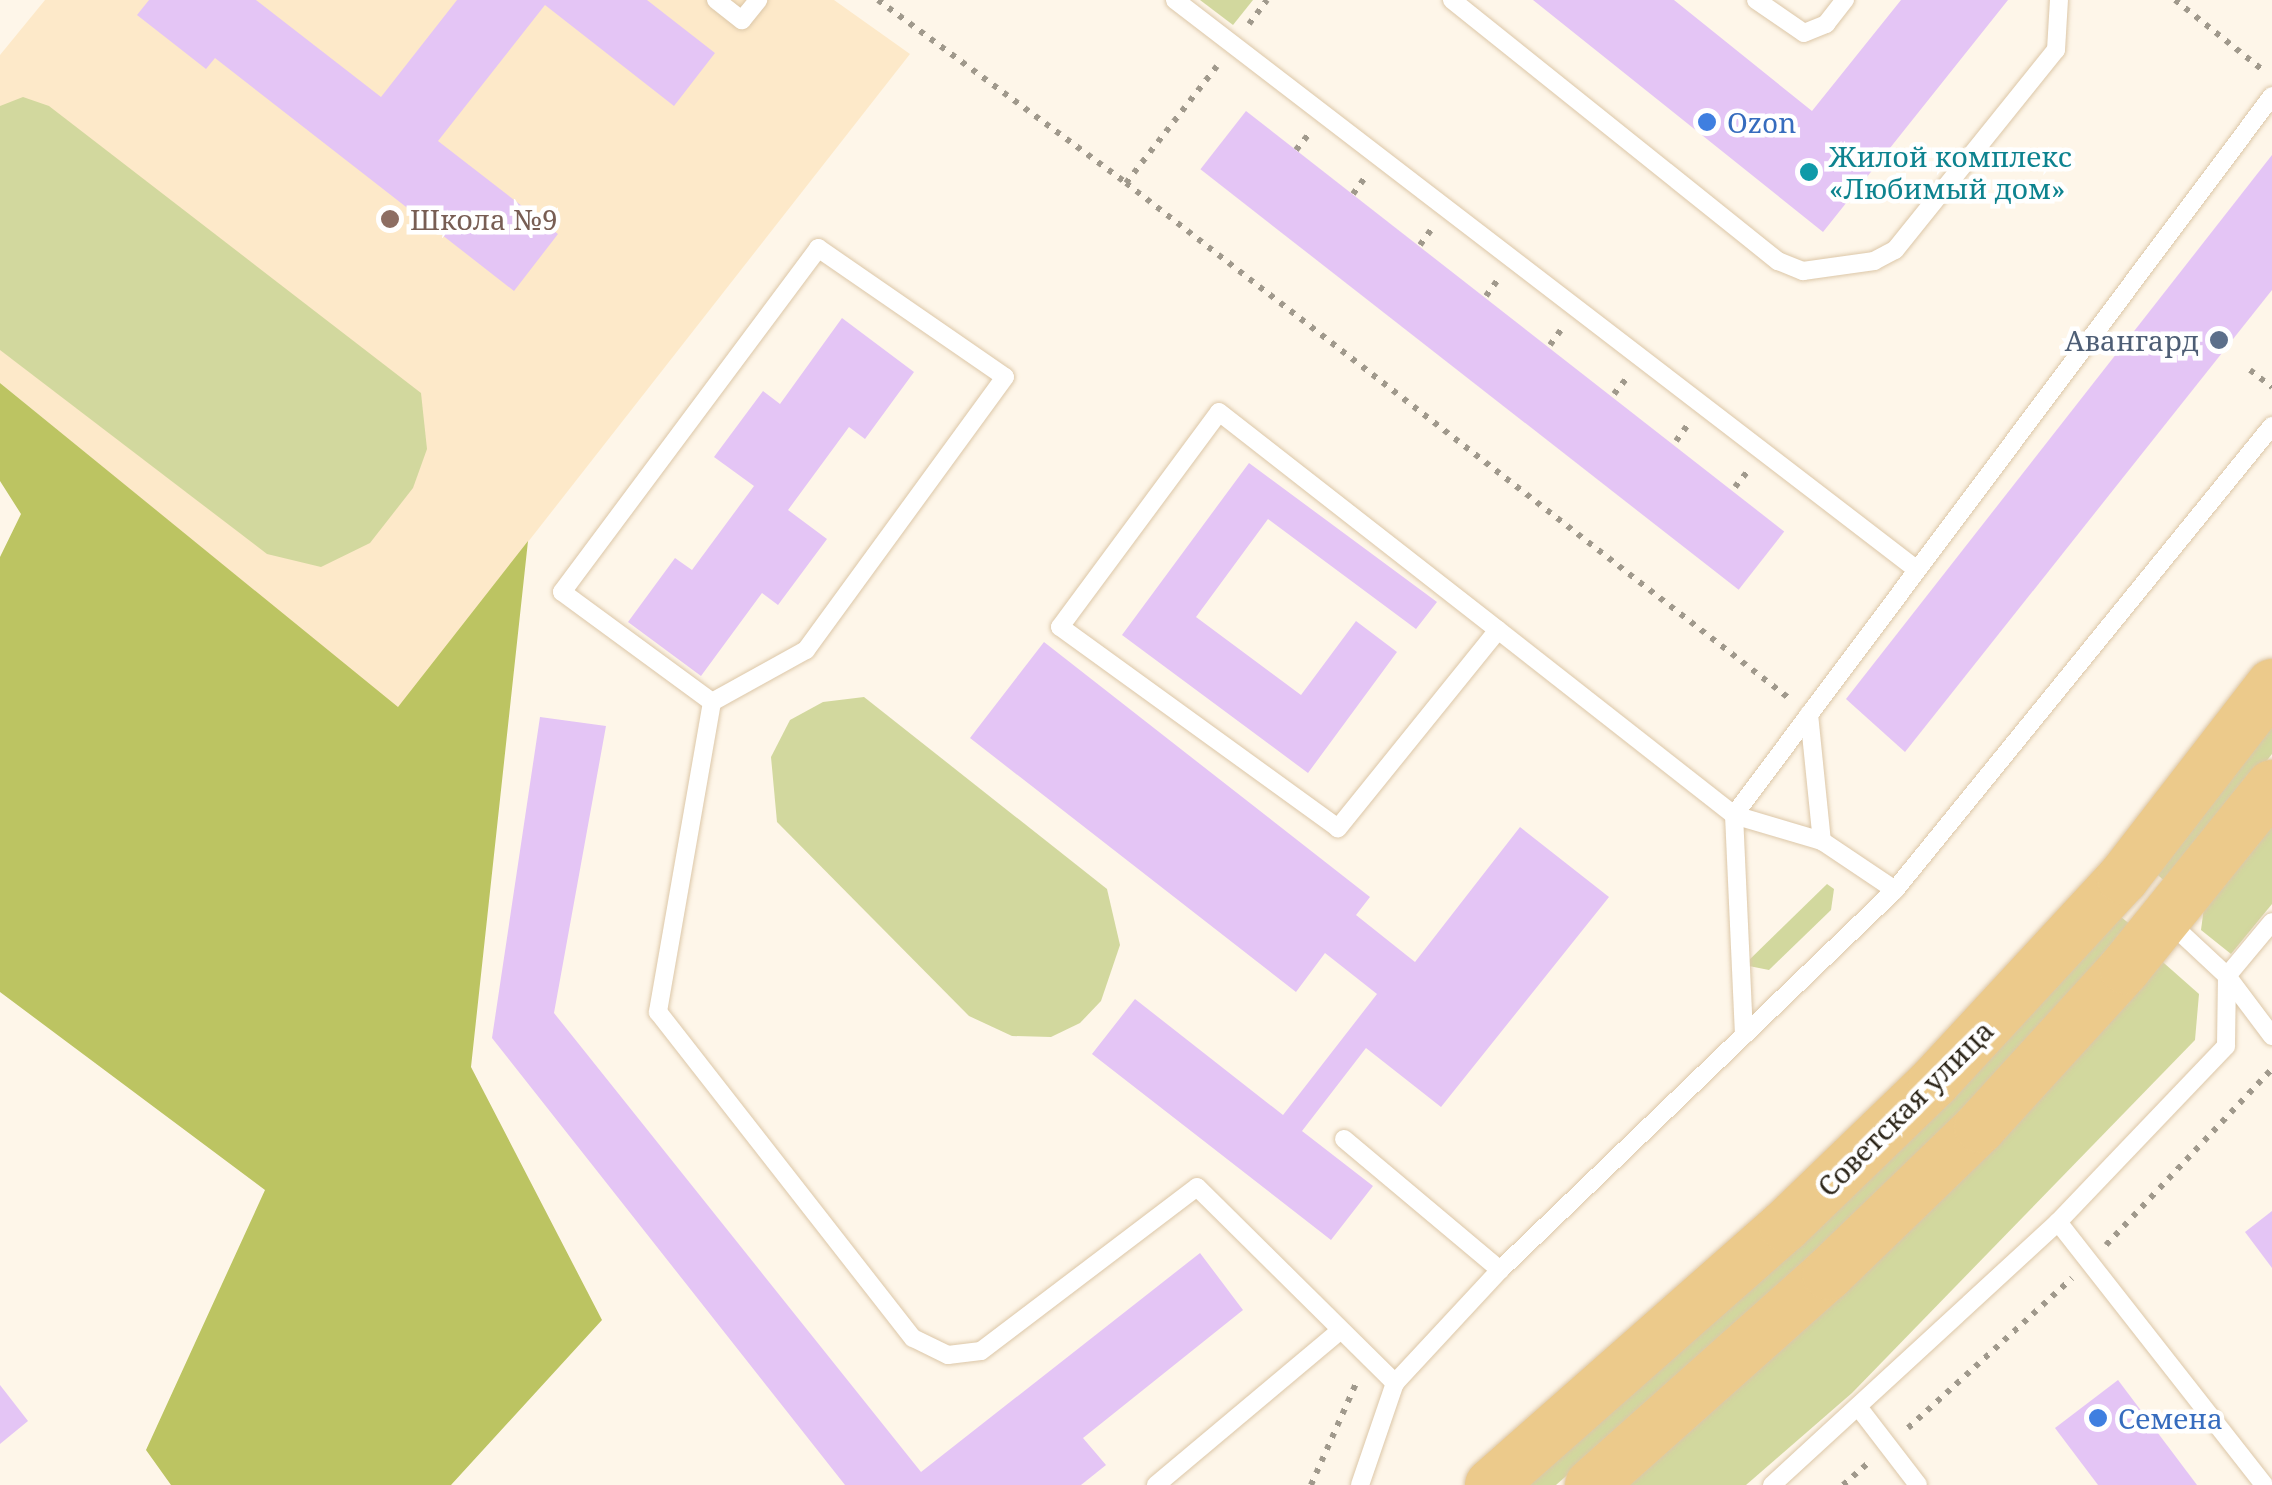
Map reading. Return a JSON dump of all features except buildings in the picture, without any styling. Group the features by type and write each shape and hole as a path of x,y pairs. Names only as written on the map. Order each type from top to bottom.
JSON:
{"main road":[{"name":"Советская улица","path":"1491,1485 1785,1226 1934,1082 2123,878 2272,686"},
{"path":"1591,1485 1904,1203 2166,919 2272,786"}],"lane":[{"path":"716,0 742,20 758,0"},
{"path":"1175,0 1916,569"},
{"path":"1452,0 1778,261 1803,271 1859,265 1895,250 2056,50 2059,0"},
{"path":"1756,0 1804,33 1826,24 1845,0"},
{"path":"1744,1035 1734,815 2272,96"},
{"path":"818,248 1005,377 806,650 712,702 562,592 818,248"},
{"path":"1498,630 1338,828 1060,627 1219,412 1498,630 1734,815 1822,841 1895,890"},
{"path":"1360,1485 1395,1383 1500,1270 1895,890 2272,426"},
{"path":"712,702 658,1012 913,1338 948,1355 981,1351 1197,1187 1395,1383"},
{"path":"1809,714 1822,841"},
{"path":"2166,919 2228,976 2272,1036"},
{"path":"1772,1485 2058,1222 2226,1046 2228,976 2272,922"},
{"path":"1344,1139 1500,1270"},
{"path":"2058,1222 2264,1485"},
{"path":"1156,1485 1341,1330"},
{"path":"1859,1408 1918,1485"}],"path":[{"path":"878,0 1126,183 1809,714"},
{"path":"1126,183 1268,0"},
{"path":"2175,0 2272,78"},
{"path":"2250,370 2272,387"},
{"path":"1843,1485 2089,1262 2272,1069"},
{"path":"1312,1485 1357,1380 1341,1330"}],"shaded area":[{"name":"Школа №9","path":"45,0 834,0 910,54 398,708 0,383 0,55"}],"green space":[{"path":"1200,0 1253,0 1233,25"},
{"path":"23,97 49,106 421,393 427,449 413,488 370,543 321,567 267,554 0,350 0,106"},
{"path":"0,383 398,707 528,541 471,1067 602,1320 451,1485 171,1485 146,1450 265,1190 0,992 0,557 21,514 0,481"},
{"path":"864,697 1107,889 1120,945 1101,1001 1080,1023 1051,1037 1012,1036 969,1016 777,822 771,757 790,720 823,702"},
{"path":"2272,715 2272,754 2169,885 2150,868"},
{"path":"2272,808 2272,904 2231,954 2201,930 2206,892"},
{"path":"1827,884 1834,889 1831,910 1769,970 1744,965"},
{"path":"2116,913 2131,925 2034,1038 1814,1257 1556,1485 1527,1485"},
{"path":"2156,956 2199,994 2195,1040 1852,1393 1746,1485 1616,1485"}],"place":[{"name":"Ozon","path":"1707,122"},
{"name":"Жилой комплекс «Любимый дом»","path":"1809,172"},
{"name":"Школа №9","path":"390,219"},
{"name":"Авангард","path":"2219,340"},
{"name":"Семена","path":"2098,1418"}]}
